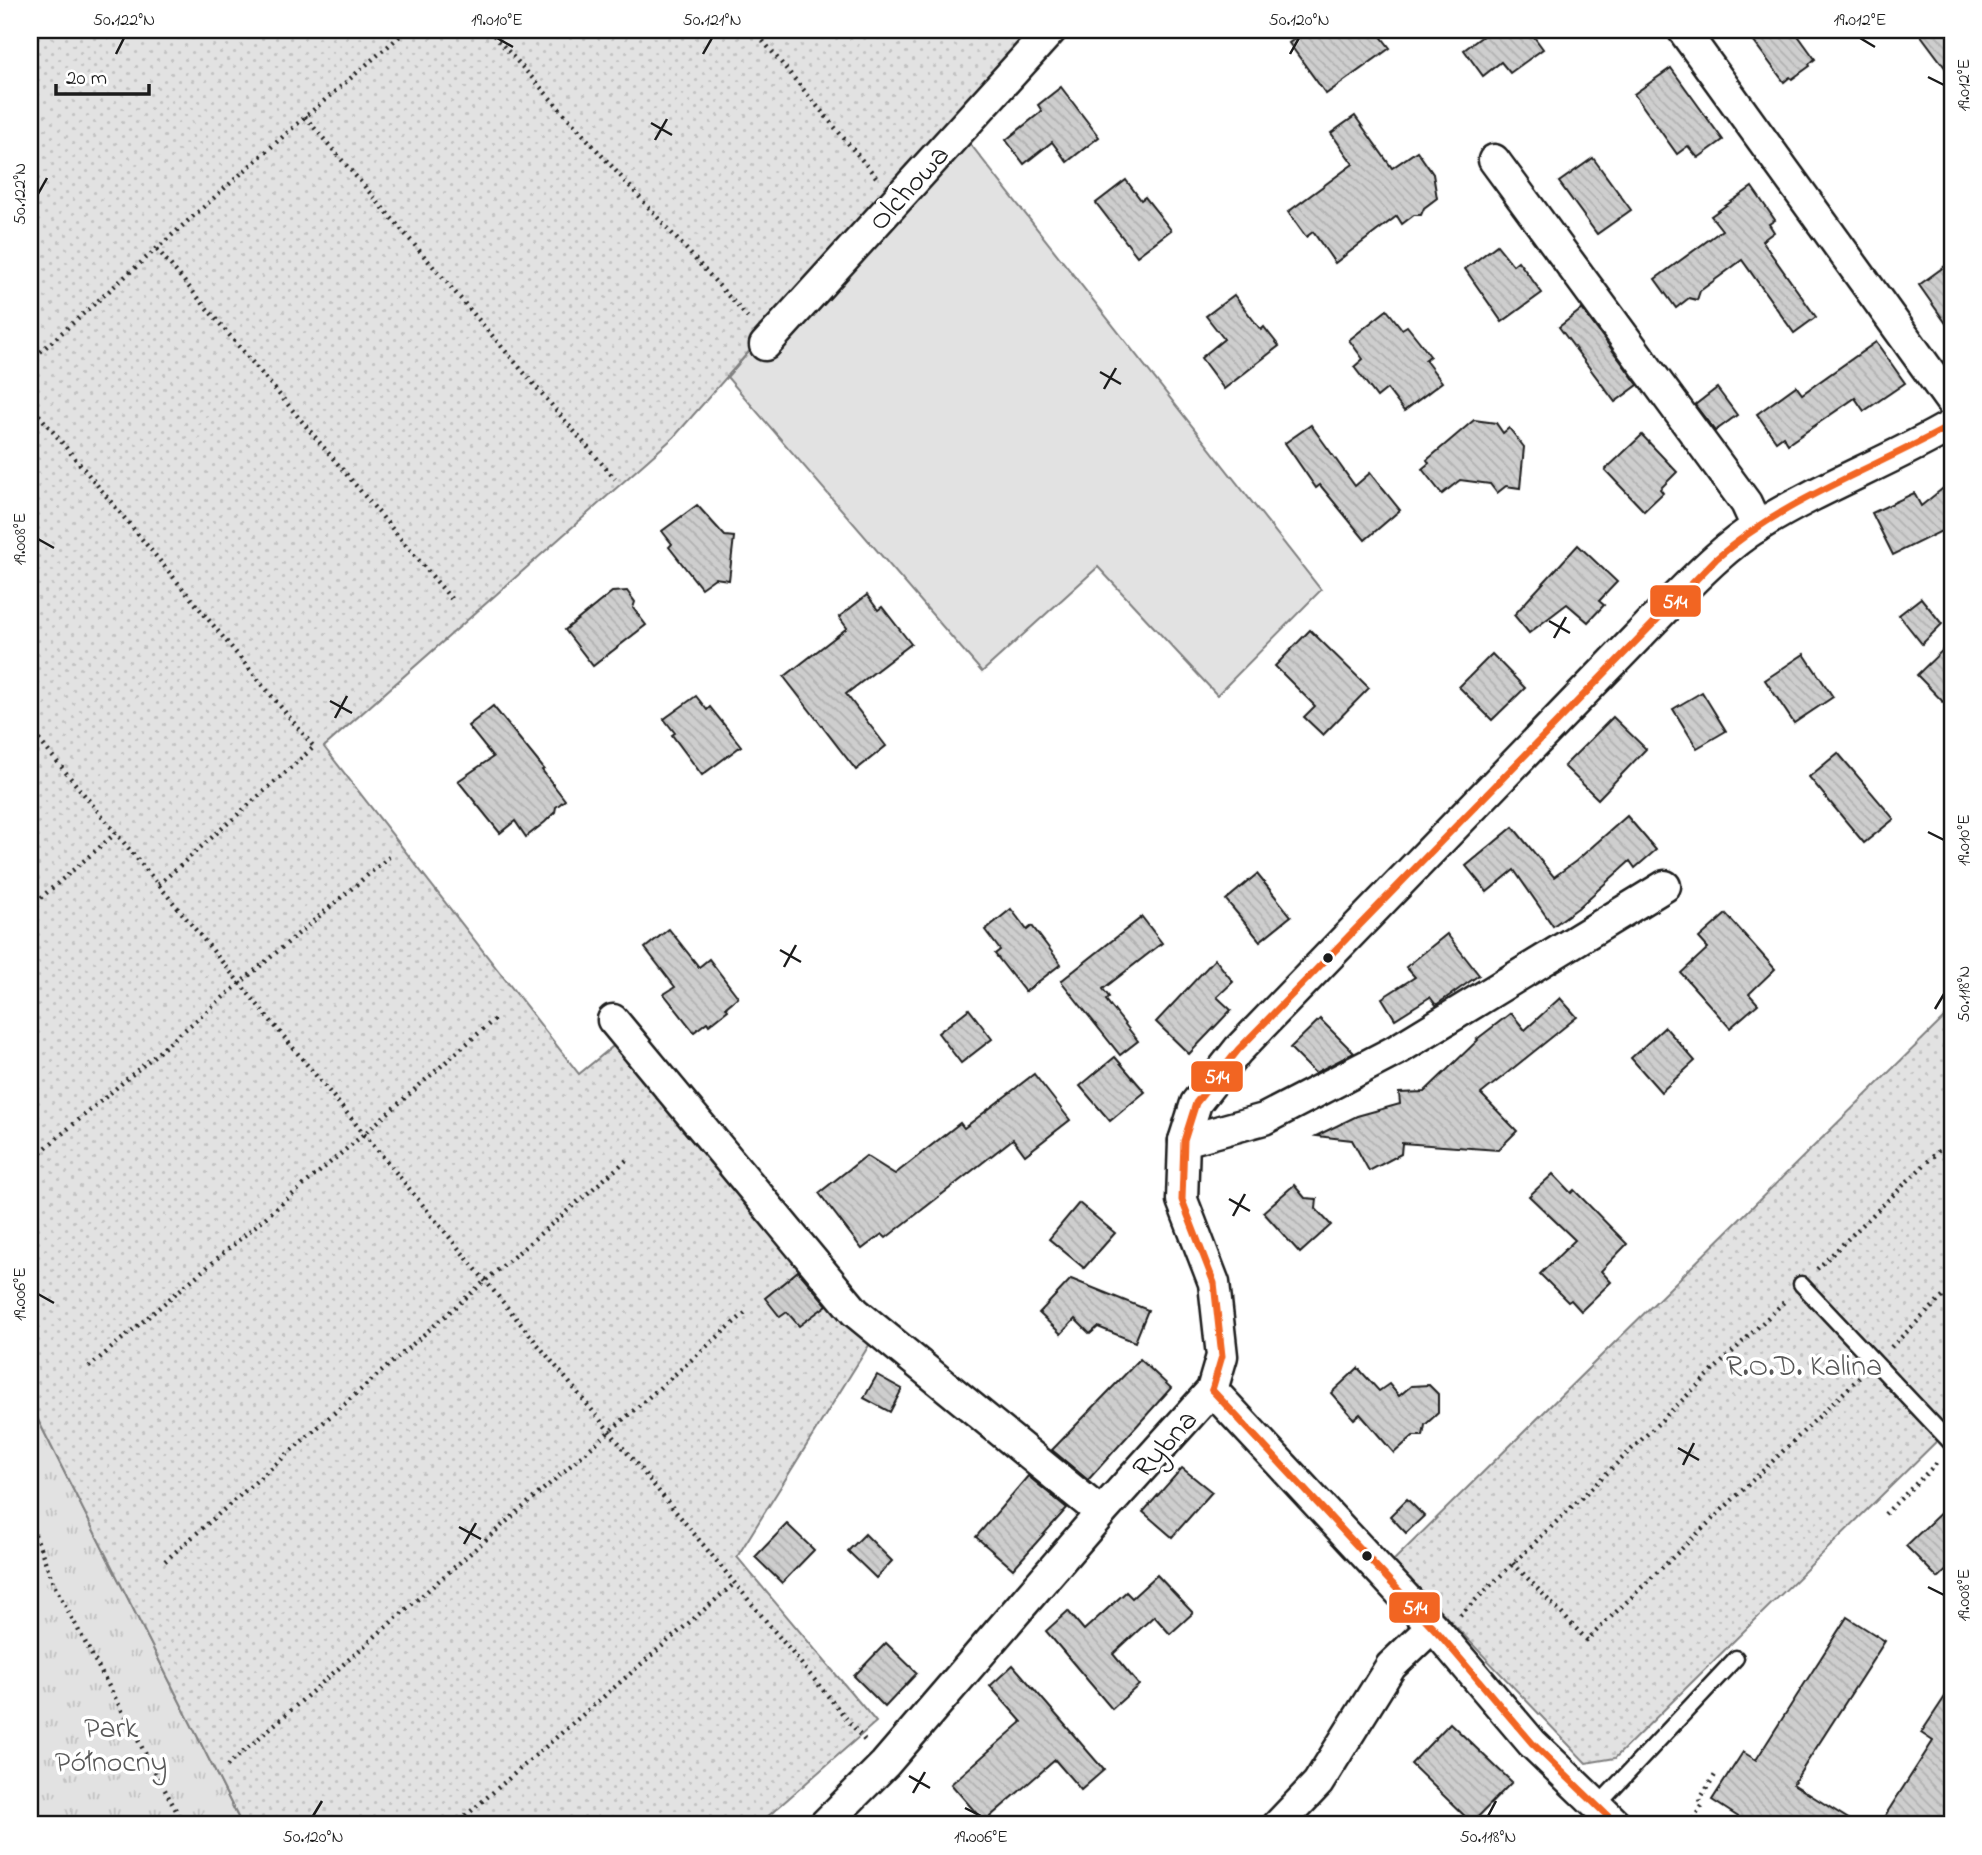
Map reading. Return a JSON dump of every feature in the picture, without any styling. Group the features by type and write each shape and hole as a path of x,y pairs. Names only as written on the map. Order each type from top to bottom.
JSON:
{"street":[{"name":"Olchowa","path":"767,343 1051,30"},
{"path":"1683,30 1952,403"},
{"path":"1494,160 1746,503 1757,527"},
{"name":"Rybna","path":"824,1825 885,1764 1101,1513 1212,1390 1222,1356 1214,1283 1182,1200 1184,1141 1196,1103 1238,1050 1715,559 1757,527 1784,511 1912,448 1952,425"},
{"path":"1184,1141 1264,1119 1395,1051 1665,886"},
{"path":"613,1020 855,1312 1101,1513"},
{"path":"1212,1390 1436,1631 1598,1819"},
{"path":"1278,1825 1318,1783 1391,1666 1436,1631"}],"lane":[{"path":"1801,1284 1952,1444"},
{"path":"1598,1819 1736,1658"}],"path":[{"path":"30,361 407,30"},
{"path":"489,30 767,343"},
{"path":"754,30 878,179"},
{"path":"305,117 615,479"},
{"path":"157,249 453,601"},
{"path":"30,404 314,747 158,885"},
{"path":"30,729 885,1764"},
{"path":"30,907 116,833"},
{"path":"30,1161 389,857"},
{"path":"89,1367 498,1017"},
{"path":"1436,1631 1513,1563 1952,1138"},
{"path":"165,1561 629,1158"},
{"path":"1513,1563 1587,1640 1952,1288"},
{"path":"227,1766 608,1430 745,1313"},
{"path":"1885,1514 1942,1458"},
{"path":"30,1521 54,1585 184,1825"},
{"path":"454,1825 735,1583"},
{"path":"1689,1825 1702,1806 1700,1799 1715,1775"}],"green space":[{"path":"30,30 1031,30 674,437 324,747 579,1074 617,1043 871,1342 737,1557 876,1722 758,1825 242,1825 30,1404"},
{"path":"958,113 968,141 1321,590 1217,695 1098,567 982,672 727,377"},
{"name":"R.O.D. Kalina","path":"1952,1010 1952,1426 1615,1758 1586,1763 1393,1561"},
{"name":"Park Północny","path":"30,1404 242,1825 30,1825"}],"building":[{"path":"1307,30 1376,30 1390,48 1326,94 1289,43"},
{"path":"1491,30 1529,30 1543,49 1510,73 1501,62 1483,76 1464,50"},
{"path":"1745,30 1794,30 1815,59 1810,66 1784,82"},
{"path":"1917,30 1952,30 1952,77"},
{"path":"1671,68 1723,140 1698,158 1688,146 1677,154 1634,94"},
{"path":"1061,87 1099,137 1067,162 1052,142 1024,164 1006,140 1042,111 1038,105"},
{"path":"1355,116 1392,168 1417,151 1433,174 1437,198 1424,208 1421,215 1414,215 1402,224 1397,216 1335,263 1313,232 1306,237 1288,212 1353,164 1331,133"},
{"path":"1593,158 1631,210 1597,234 1559,182"},
{"path":"1126,180 1141,200 1145,197 1171,230 1137,256 1096,203"},
{"path":"1752,187 1775,220 1769,224 1774,232 1762,241 1816,317 1794,333 1742,260 1700,291 1697,300 1689,298 1676,308 1655,279 1722,230 1711,216"},
{"path":"1497,245 1513,265 1518,261 1542,293 1502,322 1465,269"},
{"path":"1952,261 1952,332 1919,285"},
{"path":"1234,295 1261,330 1264,327 1279,346 1224,389 1201,358 1224,339 1206,316"},
{"path":"1582,309 1638,385 1615,402 1559,327"},
{"path":"1387,310 1402,329 1407,326 1419,341 1430,356 1425,360 1442,382 1404,411 1387,389 1377,397 1354,367 1363,359 1349,340"},
{"path":"1876,342 1905,383 1864,411 1855,398 1788,444 1783,436 1776,441 1757,414 1796,386 1802,394"},
{"path":"1717,388 1737,415 1715,431 1695,405"},
{"path":"1474,420 1496,423 1503,433 1509,428 1524,447 1520,488 1506,486 1497,493 1490,484 1460,480 1442,494 1422,469 1429,463 1427,460"},
{"path":"1311,425 1355,486 1370,473 1400,510 1365,540 1320,485 1316,488 1285,443"},
{"path":"1642,435 1677,472 1660,489 1663,493 1644,511 1605,470"},
{"path":"1952,481 1952,526 1893,555 1872,513 1914,493 1921,506"},
{"path":"697,505 725,536 734,537 729,580 715,578 701,588 669,547 672,544 662,531"},
{"path":"1578,545 1617,582 1599,601 1604,605 1588,622 1567,604 1529,633 1514,615"},
{"path":"627,591 635,602 633,608 646,625 593,666 565,630 612,592"},
{"path":"867,595 878,610 882,607 911,644 846,694 886,746 856,770 784,677 847,628 839,617"},
{"path":"1921,598 1942,624 1922,644 1899,615"},
{"path":"1310,630 1369,688 1323,735 1304,717 1315,706 1275,666"},
{"path":"1952,641 1952,711 1917,675"},
{"path":"1492,654 1525,688 1492,720 1459,687"},
{"path":"1804,654 1833,697 1794,723 1765,680"},
{"path":"1702,692 1726,731 1697,748 1673,709"},
{"path":"696,696 707,710 710,707 741,746 702,775 672,735 675,733 664,719"},
{"path":"493,706 544,769 542,770 565,800 545,822 526,837 515,821 500,833 458,781 493,757 468,726"},
{"path":"1613,717 1646,749 1598,799 1564,766"},
{"path":"1838,753 1894,819 1864,843 1809,777"},
{"path":"1627,816 1656,850 1635,868 1630,861 1578,908 1553,926 1514,870 1487,892 1466,866 1513,827 1554,877"},
{"path":"1257,874 1291,916 1260,941 1226,900"},
{"path":"1011,909 1027,930 1032,926 1061,964 1025,992 995,954 1000,950 985,930"},
{"path":"1726,914 1775,969 1749,994 1758,1004 1730,1028 1681,973 1708,948 1699,938"},
{"path":"1142,917 1162,943 1103,989 1109,997 1106,1000 1138,1041 1120,1055 1061,981"},
{"path":"669,929 699,967 709,959 738,997 726,1007 728,1010 709,1025 707,1022 694,1032 664,994 675,987 645,948"},
{"path":"1447,934 1479,975 1436,1005 1430,997 1395,1019 1382,998 1415,977 1406,967"},
{"path":"1215,959 1233,982 1217,997 1231,1010 1189,1054 1156,1022"},
{"path":"1560,998 1577,1017 1481,1094 1517,1131 1498,1150 1402,1143 1401,1154 1369,1171 1352,1140 1316,1136 1357,1116 1400,1104 1399,1093 1424,1092 1477,1039 1511,1013 1525,1030"},
{"path":"969,1009 992,1039 961,1063 938,1033"},
{"path":"1320,1019 1354,1053 1315,1073 1290,1048"},
{"path":"1665,1027 1695,1061 1661,1092 1631,1058"},
{"path":"1115,1057 1145,1092 1110,1121 1080,1086"},
{"path":"1034,1074 1070,1120 1025,1155 1013,1139 886,1238 882,1234 862,1249 819,1193 866,1156 895,1174 960,1123 964,1128"},
{"path":"1553,1174 1571,1193 1574,1190 1627,1244 1601,1271 1611,1282 1581,1311 1540,1274 1575,1240 1529,1196"},
{"path":"1294,1185 1305,1198 1317,1199 1316,1209 1331,1225 1300,1253 1263,1212"},
{"path":"1079,1203 1115,1233 1084,1268 1049,1239"},
{"path":"798,1271 827,1305 799,1326 787,1312 780,1317 765,1298"},
{"path":"1071,1279 1148,1310 1135,1342 1098,1327 1090,1334 1075,1319 1061,1334 1039,1313"},
{"path":"1140,1359 1171,1388 1088,1480 1052,1450"},
{"path":"1358,1368 1379,1391 1389,1384 1399,1396 1411,1386 1429,1385 1438,1394 1438,1413 1425,1425 1423,1436 1413,1436 1394,1453 1360,1414 1354,1419 1331,1393"},
{"path":"877,1375 902,1389 890,1412 864,1398"},
{"path":"1182,1468 1212,1492 1172,1537 1143,1512"},
{"path":"1028,1476 1067,1508 1013,1569 976,1537"},
{"path":"1407,1499 1424,1516 1406,1533 1390,1516"},
{"path":"1952,1502 1952,1565 1938,1578 1906,1546"},
{"path":"787,1524 814,1550 782,1583 755,1557"},
{"path":"865,1534 892,1561 876,1578 848,1551"},
{"path":"1157,1575 1193,1613 1170,1634 1154,1616 1113,1654 1139,1685 1112,1709 1046,1631 1068,1611 1084,1630 1126,1592 1132,1598"},
{"path":"1847,1617 1885,1641 1793,1784 1858,1825 1751,1825 1712,1800 1743,1752 1756,1760"},
{"path":"886,1643 917,1673 885,1707 854,1676"},
{"path":"1013,1665 1104,1770 1081,1790 1055,1760 984,1822 951,1784 1022,1722 990,1686"},
{"path":"1952,1686 1952,1825 1879,1825 1933,1741 1921,1733"},
{"path":"1450,1723 1512,1782 1472,1823 1411,1764"}],"transit line":[{"name":"514","path":"1212,1390 1222,1356 1214,1283 1182,1200 1184,1141 1196,1103 1238,1050 1716,559 1770,519 1952,425"},
{"name":"514","path":"1212,1390 1440,1635 1532,1743 1617,1825"}]}
